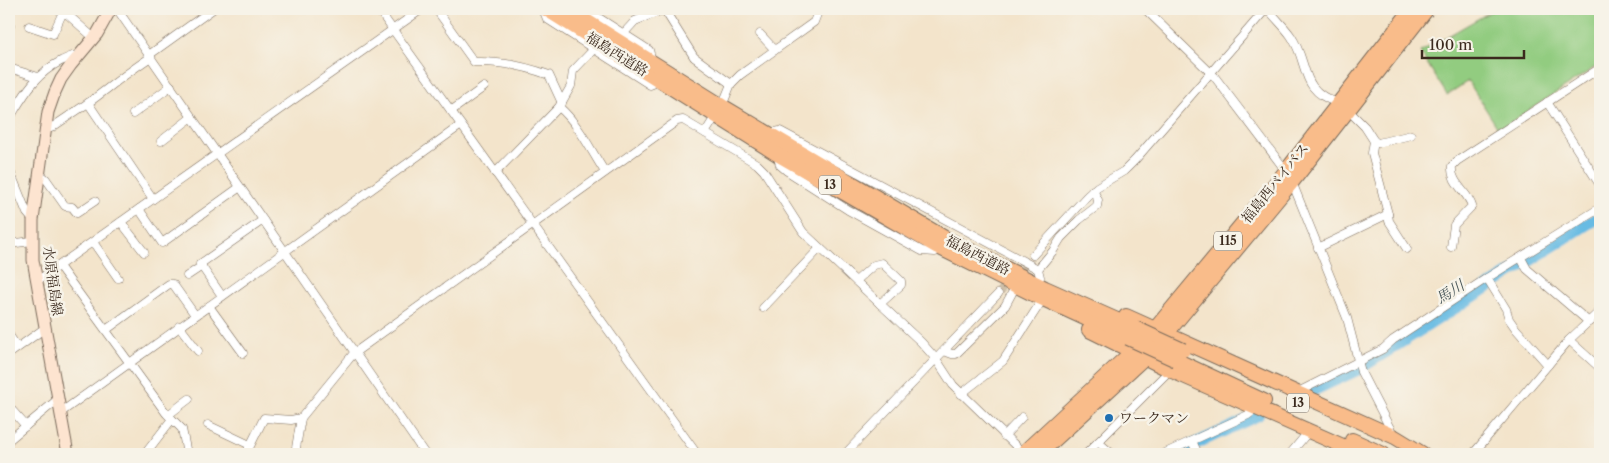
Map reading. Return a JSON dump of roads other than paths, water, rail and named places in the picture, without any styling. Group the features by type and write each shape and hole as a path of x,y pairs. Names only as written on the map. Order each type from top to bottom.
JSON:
{"highway":[{"name":"福島西道路","path":"544,9 660,81 768,134 943,237 1131,333 1176,360 1383,454"},
{"name":"福島西道路","path":"566,9 652,61 777,154 848,196 936,246 1041,298 1131,333"},
{"name":"福島西バイパス","path":"1343,107 1412,9"},
{"name":"福島西バイパス","path":"1039,454 1161,331 1289,176 1343,107 1427,9"},
{"path":"836,174 869,186 1005,260 1039,273 1161,331 1395,437 1423,454"},
{"path":"848,196 862,212 935,252 1005,294 1038,306 1139,355 1176,360 1257,408 1361,454"},
{"name":"福島西バイパス","path":"1023,454 1139,355"},
{"name":"福島西道路","path":"1176,360 1286,398 1415,454"}],"main road":[{"name":"水原福島線","path":"68,454 37,281 32,241 33,220 48,112 61,79 94,38 111,9"}],"street":[{"path":"117,9 422,453"},
{"path":"46,127 51,128 88,103 213,9"},
{"path":"378,9 697,454"},
{"path":"37,281 422,9"},
{"path":"436,9 474,62 492,61 508,63 549,75 560,105 582,135 605,172"},
{"path":"544,9 546,19 650,85 660,81"},
{"path":"585,9 649,50 652,61"},
{"path":"624,33 635,21 664,9 694,57 730,84"},
{"path":"705,133 719,111 730,84 814,22 819,9"},
{"path":"1145,9 1211,73 1265,141 1289,176 1347,318 1359,367 1395,437"},
{"path":"1033,255 1093,190 1124,171 1267,9 1292,37 1306,76 1314,89 1327,100 1343,107 1365,127 1374,141 1372,153 1389,221 1408,249"},
{"path":"29,26 53,34 62,14 67,14 94,38"},
{"path":"9,25 9,31"},
{"path":"760,34 775,50"},
{"path":"495,173 560,105 572,86 573,72 594,48"},
{"path":"9,119 30,85 38,77 75,54 80,55"},
{"path":"9,68 38,77"},
{"path":"1451,247 1454,225 1472,206 1470,199 1453,176 1452,166 1600,68"},
{"path":"133,114 171,86"},
{"path":"451,111 484,88"},
{"path":"1547,102 1600,185"},
{"path":"88,103 153,199"},
{"path":"161,140 192,117"},
{"path":"295,454 301,418 354,352 677,121 683,120 758,164 803,232 921,342 961,394 1023,454"},
{"path":"60,413 461,125"},
{"path":"768,134 780,131 1039,273 1061,238 1097,206 1098,200 1093,190"},
{"path":"1374,141 1378,142 1410,136"},
{"path":"777,154 780,164 787,171 848,210 922,251 935,252"},
{"path":"9,169 27,213 33,220"},
{"path":"40,174 46,179 65,206 72,207 77,213 95,201"},
{"path":"138,209 162,243 240,187"},
{"path":"1296,393 1359,367 1393,340 1488,280 1524,263 1600,208"},
{"path":"1318,248 1388,214"},
{"path":"222,296 200,264 263,220"},
{"path":"121,222 144,252"},
{"path":"9,244 32,241"},
{"path":"93,242 118,278"},
{"path":"763,308 820,248"},
{"path":"856,281 874,265 882,263 887,266 901,281 901,285 880,304"},
{"path":"1524,263 1589,322"},
{"path":"59,266 129,363 170,417 182,429 187,454"},
{"path":"188,276 202,266"},
{"path":"1488,280 1495,289 1516,329 1548,366"},
{"path":"106,330 169,284 173,284 195,315"},
{"path":"944,351 956,354 1005,306 1005,294"},
{"path":"845,454 944,351 1005,294"},
{"path":"208,306 243,353"},
{"path":"961,394 1003,362 1038,306"},
{"path":"1473,454 1569,340 1600,311"},
{"path":"180,326 198,351"},
{"path":"9,354 45,328"},
{"path":"9,335 17,347"},
{"path":"1569,340 1600,368"},
{"path":"1086,454 1176,360"},
{"path":"145,454 170,417 189,399"},
{"path":"9,440 57,400"},
{"path":"9,407 26,426"},
{"path":"1163,454 1194,446 1257,408"},
{"path":"1004,436 1022,417"},
{"path":"246,454 264,418 290,420 301,418"},
{"path":"208,424 250,445"},
{"path":"1290,454 1309,431"},
{"path":"1098,442 1112,454"}],"waterway":[{"name":"馬川","path":"1314,390 1359,369 1600,216"},
{"name":"馬川","path":"1173,454 1258,415"}],"tunnel":[{"path":"998,294 1033,255"}],"place":[{"name":"ワークマン","path":"1109,418"}]}
